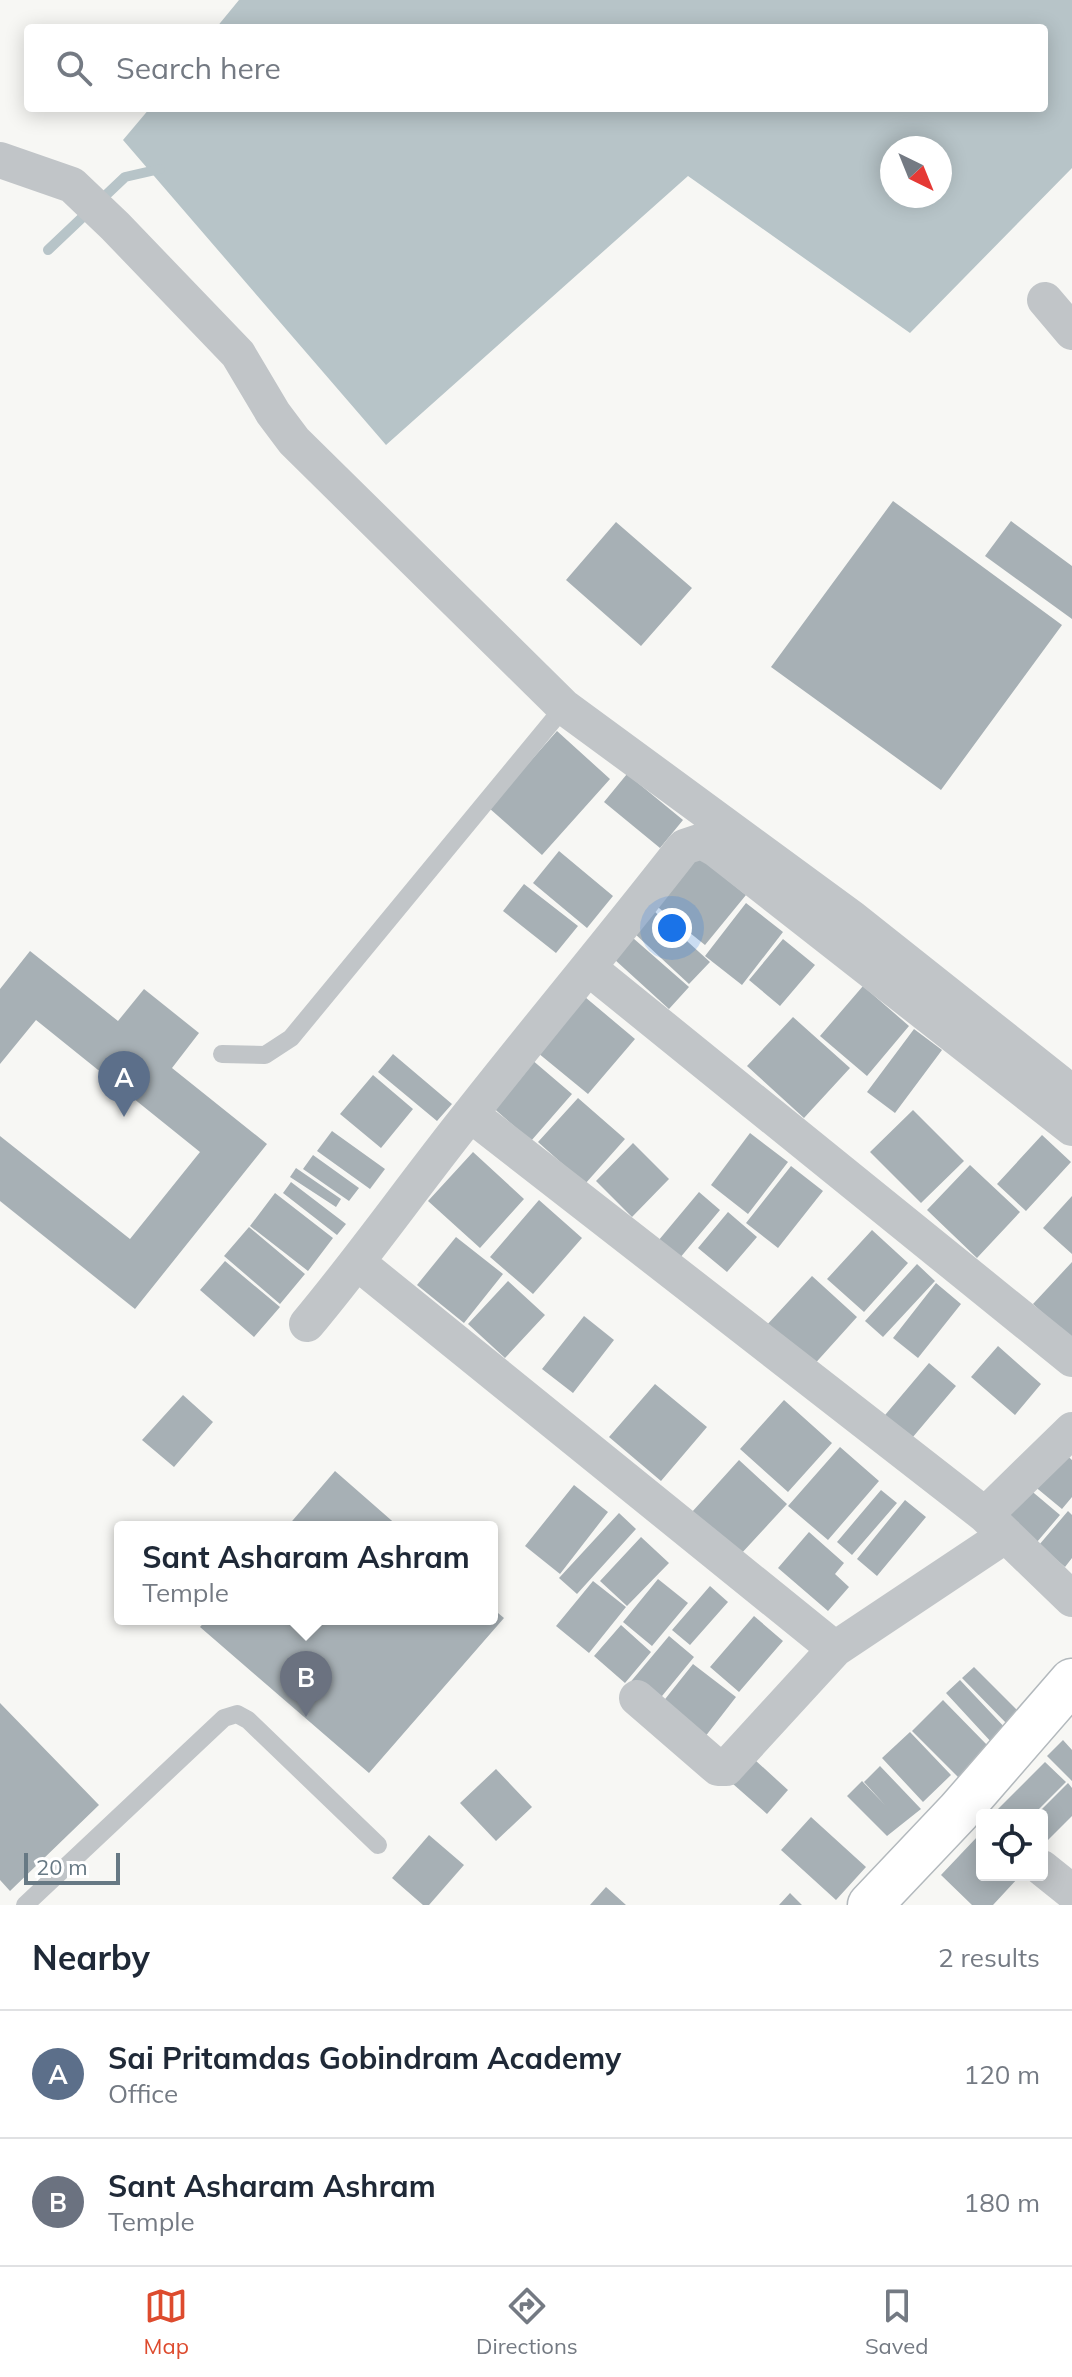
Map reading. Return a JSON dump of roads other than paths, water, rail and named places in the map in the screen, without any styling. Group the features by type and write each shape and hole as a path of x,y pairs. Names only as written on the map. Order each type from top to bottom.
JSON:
{"street":[{"path":"0,160 72,185 115,226 238,354 273,413 294,441 564,707 853,919 1072,1093"},
{"path":"1045,300 1072,332"},
{"path":"307,1324 684,847 702,841 1072,1128"},
{"path":"590,969 1072,1359"},
{"path":"470,1114 995,1525 1072,1599"},
{"path":"358,1263 835,1649"},
{"path":"637,1698 722,1770 835,1649 995,1525 1072,1430"},
{"path":"870,1905 976,1808 1072,1681"},
{"path":"1048,1873 1072,1892"}],"lane":[{"path":"222,1054 265,1055 291,1038 564,707"},
{"path":"25,1905 224,1718 237,1714 248,1720 378,1845"}],"waterway":[{"path":"48,250 125,177 160,169"}],"place":[{"name":"Sai Pritamdas Gobindram Academy","path":"124,1117"},
{"name":"Sant Asharam Ashram","path":"306,1717"}]}
